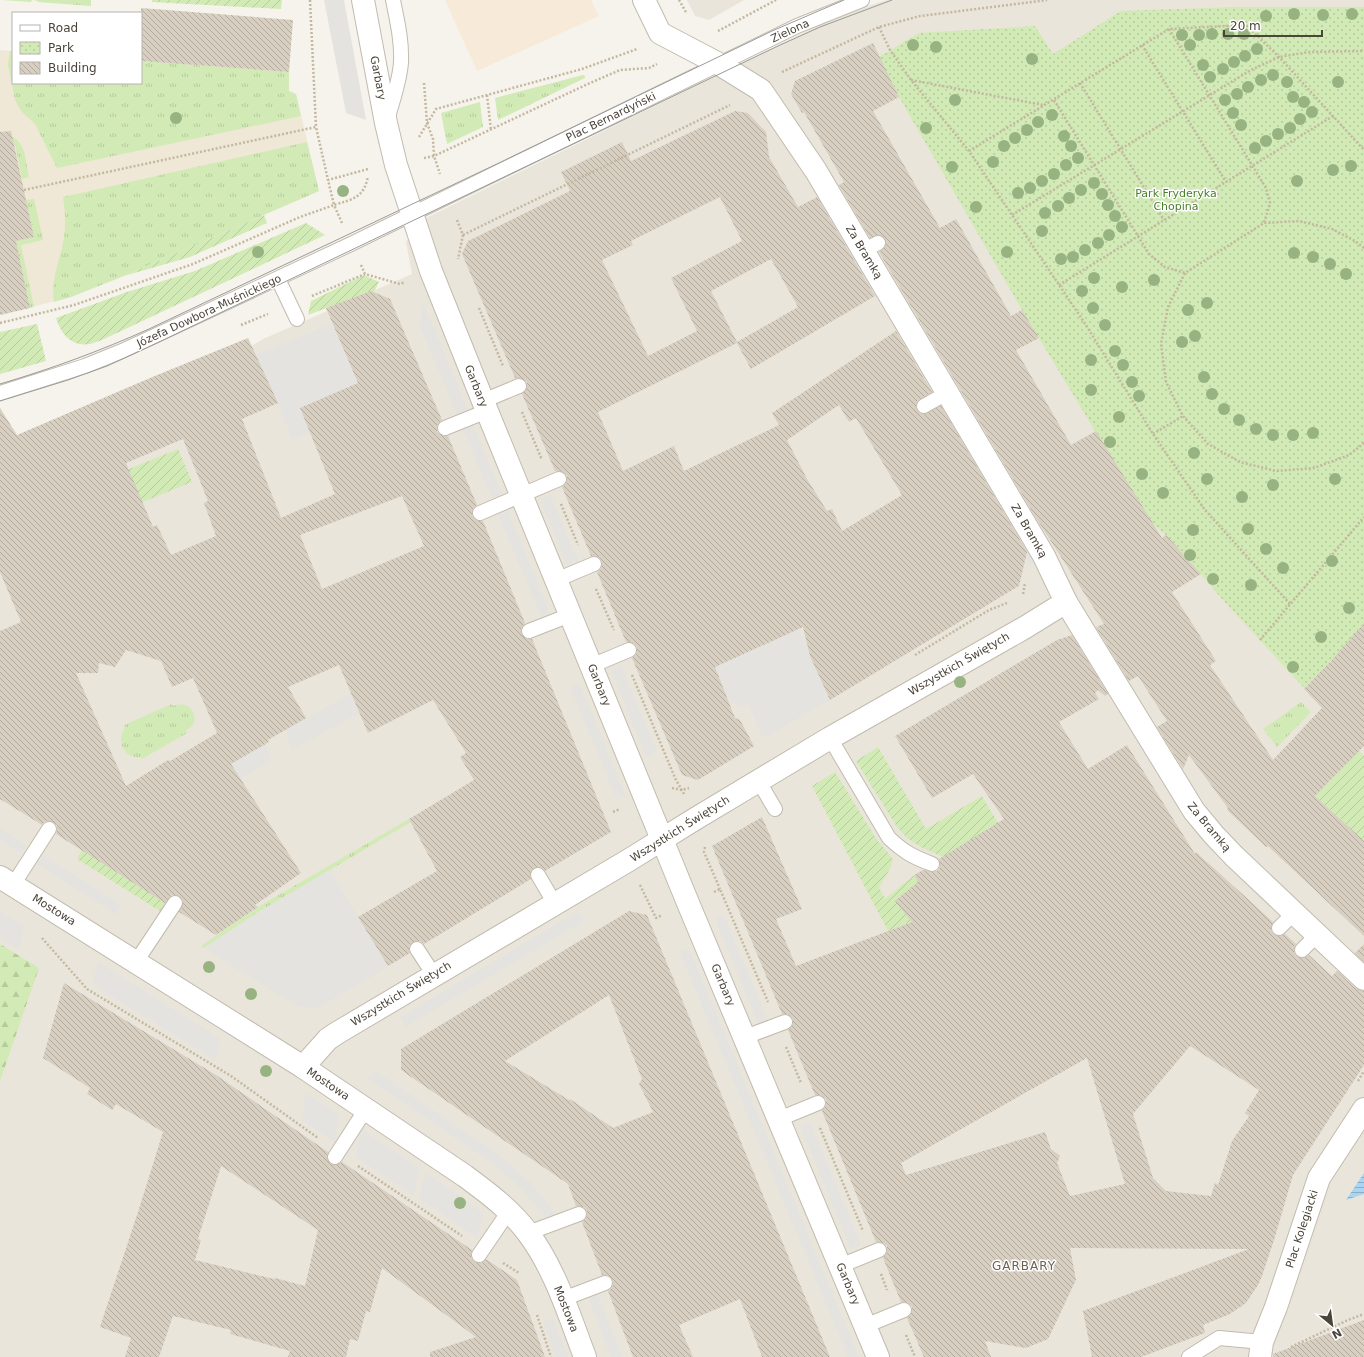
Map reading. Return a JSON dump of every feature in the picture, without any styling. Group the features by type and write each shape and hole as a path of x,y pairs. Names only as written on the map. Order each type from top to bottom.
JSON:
{"street":[{"name":"Garbary","path":"363,0 386,123 396,165 430,271 662,839 878,1357"},
{"path":"644,0 660,32 719,64"},
{"name":"Za Bramką","path":"719,64 762,90 816,171 871,247 947,393 1044,556 1066,602 1194,811 1287,921 1310,942 1364,979"},
{"name":"Wszystkich Świętych","path":"303,1067 328,1039 555,904 758,780 1024,628 1066,602"},
{"name":"Mostowa","path":"7,881 303,1067 465,1176 489,1194 509,1211 528,1233 549,1268 563,1299 585,1357"},
{"name":"Plac Kolegiacki","path":"1261,1349 1319,1178 1364,1109"}],"lane":[{"path":"386,123 399,77 401,63 399,33 393,0"},
{"name":"Zielona","path":"719,64 797,26 862,0"},
{"name":"Plac Bernardyński","path":"411,214 719,64"},
{"name":"Józefa Dowbora-Muśnickiego","path":"0,393 44,380 110,356 278,279 411,214"},
{"path":"278,279 297,319"},
{"path":"445,428 516,388"},
{"path":"924,406 947,393"},
{"path":"480,513 555,481"},
{"path":"556,580 591,565"},
{"path":"529,631 570,615"},
{"path":"591,666 626,652"},
{"path":"830,738 889,838 900,849 932,864"},
{"path":"758,780 776,809"},
{"path":"7,881 49,829"},
{"path":"538,875 555,904"},
{"path":"136,962 175,903"},
{"path":"416,949 434,975"},
{"path":"745,1037 785,1022"},
{"path":"779,1119 818,1103"},
{"path":"337,1155 366,1109"},
{"path":"481,1253 509,1211"},
{"path":"528,1233 579,1214"},
{"path":"840,1266 879,1250"},
{"path":"563,1299 605,1283"},
{"path":"865,1326 904,1310"},
{"path":"1189,1357 1219,1338 1261,1349"}],"path":[{"path":"310,0 316,127 334,205 343,226"},
{"path":"396,165 416,143 436,109 678,42 776,0"},
{"path":"779,73 879,27 920,16 1047,0"},
{"path":"969,151 1169,29 1246,25 1279,57 1364,150"},
{"path":"879,27 890,50 911,80 969,151 1084,322 1153,434 1205,510 1290,604"},
{"path":"1169,29 1266,188 1270,203 1264,223"},
{"path":"396,165 434,156 620,70 649,68 678,42"},
{"path":"1142,45 1226,182"},
{"path":"1012,215 1251,70 1279,57 1309,52 1364,51"},
{"path":"911,80 1043,105"},
{"path":"424,81 427,124 433,139 434,156 442,180"},
{"path":"1080,83 1164,220"},
{"path":"461,266 458,258 463,235 762,90"},
{"path":"486,95 491,130"},
{"path":"1054,100 1148,254 1165,267 1185,273"},
{"path":"1059,285 1333,116"},
{"path":"24,190 316,127"},
{"path":"0,323 74,305 194,264 300,217 356,197 366,186 369,169 328,180"},
{"path":"1364,248 1356,241 1332,229 1299,221 1264,223 1185,273 1168,307 1161,344 1166,382 1183,416 1208,444 1240,462 1276,471 1314,468 1349,455 1364,443"},
{"path":"476,302 516,388 591,565 675,778 706,843 704,852 720,889"},
{"path":"1153,434 1183,416"},
{"path":"1260,640 1364,517"},
{"path":"38,933 87,989 231,1076 337,1155 481,1253 523,1276"},
{"path":"536,1313 551,1357"},
{"path":"1287,1349 1364,1314"}],"shaded area":[{"path":"324,0 344,0 366,120 346,113"},
{"path":"445,0 591,0 599,16 477,71"},
{"path":"687,0 744,0 709,20 695,16"},
{"path":"887,0 1364,0 1364,1357 0,1357 0,499 263,339 412,274 406,242 418,222 842,14"},
{"path":"0,50 12,51 12,84 142,84 142,61 289,72 289,91 296,94 319,191 71,297 0,315"},
{"path":"824,199 879,294 871,299 816,204"},
{"path":"423,302 468,410 457,415 419,324"},
{"path":"333,323 369,408 322,399 308,404 310,433 293,440 256,355"},
{"path":"946,407 1037,560 1029,565 938,412"},
{"path":"472,423 502,494 492,498 462,427"},
{"path":"550,494 578,561 567,565 540,499"},
{"path":"507,508 550,613 541,617 497,512"},
{"path":"798,629 807,645 810,656 830,700 768,736 762,736 748,703 738,707 736,702 730,704 714,667"},
{"path":"621,666 657,752 646,757 611,670"},
{"path":"579,683 626,796 617,800 570,687"},
{"path":"351,694 360,713 291,750 286,729"},
{"path":"266,743 271,761 182,813 189,786"},
{"path":"0,828 27,845 21,854 0,840"},
{"path":"43,855 121,905 116,914 37,864"},
{"path":"330,870 388,967 318,1008 298,1007 204,948 257,913"},
{"path":"578,911 584,921 406,1027 400,1017"},
{"path":"0,912 24,926 19,950 0,938"},
{"path":"724,915 768,1020 758,1024 715,919"},
{"path":"689,948 859,1357 848,1357 679,951"},
{"path":"98,962 221,1039 215,1060 92,984"},
{"path":"374,1070 495,1152 534,1186 556,1214 546,1218 509,1177 489,1161 368,1079"},
{"path":"305,1093 339,1114 335,1142 302,1120"},
{"path":"810,1122 861,1245 851,1249 800,1126"},
{"path":"361,1129 419,1168 414,1196 356,1157"},
{"path":"425,1172 483,1213 477,1238 419,1198"},
{"path":"598,1294 622,1357 611,1357 588,1297"},
{"path":"553,1318 568,1357 556,1357 543,1322"}],"green space":[{"path":"2,0 32,0 31,2"},
{"path":"32,0 91,0 91,6 38,2"},
{"path":"152,0 282,0 281,9 152,2"},
{"name":"Park Fryderyka Chopina","path":"1234,7 1364,7 1364,626 1341,652 1339,651 1321,673 1304,688 1222,599 1166,535 1154,525 1112,459 1022,310 899,97 879,57 919,33 1035,26 1053,54 1121,11"},
{"path":"10,51 12,51 12,84 142,84 142,61 289,72 289,91 296,94 301,116 57,168 35,124 21,111 15,100 8,64"},
{"path":"583,75 585,78 498,120 495,98"},
{"path":"480,102 483,127 447,144 441,113"},
{"path":"0,133 15,138 20,143 25,154 29,177 22,179 15,145 0,148"},
{"path":"307,142 319,191 124,276 71,297 54,302 53,285 65,232 63,197"},
{"path":"34,199 43,240 21,245 34,307 30,308 16,241 34,237 26,200"},
{"path":"264,215 267,223 190,257 124,276"},
{"path":"306,223 325,235 101,340 90,344 77,343 72,341 64,334 58,324 56,318 127,292 195,271"},
{"path":"364,275 379,282 374,292 371,291 308,315 311,301"},
{"path":"37,324 46,361 0,374 0,332"},
{"path":"178,449 192,482 52,539 39,506"},
{"path":"1301,702 1311,712 1277,747 1263,729"},
{"path":"172,704 173,706 184,704 190,708 194,714 194,723 186,730 187,733 142,759 141,757 135,757 126,752 121,743 122,732 125,727 124,725"},
{"path":"878,747 926,829 982,796 998,823 943,857 919,846 907,838 897,827 856,761"},
{"path":"1359,751 1364,756 1364,841 1315,796"},
{"path":"835,772 877,840 893,859 891,867 879,887 885,899 914,875 935,912 888,931 812,786"},
{"path":"409,819 411,822 257,913 204,948 201,946 258,907"},
{"path":"82,850 165,903 160,911 77,859"},
{"path":"0,944 39,968 0,1081"}],"water":[{"path":"1364,1173 1364,1194 1346,1200"}],"building":[{"path":"141,8 293,20 289,72 142,61"},
{"path":"873,43 899,97 873,111 940,228 956,219 1011,316 1022,310 1039,338 1016,350 1071,445 1096,431 1162,538 1166,535 1201,574 1172,592 1216,661 1210,665 1273,760 1322,708 1304,689 1364,623 1364,746 1315,796 1364,841 1364,936 1268,846 1266,847 1227,810 1228,808 1189,755 1183,769 1157,727 1167,721 1138,676 1129,681 1096,627 1104,624 1036,518 879,252 885,247 885,239 879,235 870,238 839,185 844,182 804,112 802,113 791,94 795,81"},
{"path":"735,111 748,113 766,132 769,157 798,207 817,197 875,296 751,369 737,343 598,412 623,471 674,446 684,471 779,425 772,413 896,331 932,392 917,401 917,410 924,414 941,406 1027,552 1019,586 830,700 810,656 803,627 715,667 735,718 740,720 754,746 698,780 682,775 632,658 636,655 637,647 634,643 626,642 597,572 601,569 602,561 599,557 591,556 562,487 566,484 567,475 560,471 555,471 522,394 527,387 527,382 520,378 515,378 462,254 468,241 570,191 561,172 622,142 631,161","holes":["720,197 742,241 671,278 697,331 648,356 602,260 633,245 631,241","771,259 798,307 737,342 711,291","839,405 849,422 856,418 902,495 842,531 832,509 827,511 807,479 787,440"]},
{"path":"11,131 34,237 16,241 30,308 0,315 0,132"},
{"path":"371,291 390,299 442,420 437,426 437,432 443,436 448,436 477,505 473,508 472,516 475,520 483,521 525,623 521,629 521,634 527,639 532,639 611,832 545,871 543,868 533,868 530,875 531,879 424,944 420,941 413,942 409,946 410,953 388,966 358,917 437,871 409,819 474,780 460,757 466,753 433,700 368,733 339,665 288,687 306,718 231,764 301,873 255,905 258,907 216,935 179,912 183,903 179,896 172,895 165,903 56,834 57,825 53,822 45,821 42,825 0,799 0,631 21,622 0,572 0,408 17,435 248,338 278,403 242,419 281,518 335,494 300,408 358,383 326,308","holes":["183,439 208,501 204,503 216,536 171,555 157,525 153,527 126,463","402,496 424,546 322,589 300,535","126,650 161,661 172,687 193,678 217,733 170,761 168,760 126,786 76,673 98,673 99,663 115,667"]},
{"path":"1072,635 1108,694 1105,696 1098,690 1095,693 1099,699 1059,722 1088,769 1127,745 1195,854 1196,852 1273,922 1271,930 1273,934 1281,936 1285,934 1296,944 1294,947 1294,952 1296,956 1304,958 1309,955 1332,976 1337,971 1355,988 1364,991 1364,1065 1293,1175 1274,1240 1258,1285 1246,1303 1230,1314 1203,1325 1205,1333 1141,1357 1092,1357 1083,1311 1249,1249 1070,1248 1076,1280 1048,1339 1026,1348 985,1341 991,1357 924,1357 907,1318 912,1312 912,1306 906,1302 901,1302 883,1258 887,1252 887,1246 884,1243 876,1242 822,1111 826,1105 826,1099 820,1095 815,1095 788,1030 793,1024 793,1019 787,1014 782,1014 712,846 762,817 802,909 776,919 796,966 912,922 895,901 918,882 914,875 923,870 933,872 937,871 940,867 939,859 1004,819 973,774 932,798 895,736 1057,640","holes":["1190,1046 1259,1090 1245,1113 1249,1116 1232,1141 1218,1185 1215,1183 1211,1196 1166,1191 1153,1178 1133,1114","1087,1058 1125,1184 1070,1196 1057,1163 1060,1156 1051,1149 1045,1132 906,1175 901,1163"]},
{"path":"629,911 647,915 830,1357 762,1357 740,1299 679,1325 693,1357 633,1357 608,1291 613,1285 613,1280 607,1275 602,1275 582,1222 586,1219 587,1211 584,1207 576,1206 568,1184 401,1070 401,1049","holes":["609,995 642,1079 639,1084 653,1112 613,1128 570,1099 569,1100 505,1061"]},
{"path":"1364,944 1364,962 1355,953"},
{"path":"64,983 216,1075 328,1152 327,1157 330,1164 335,1165 342,1162 472,1250 471,1258 475,1262 482,1263 486,1259 517,1280 545,1357 430,1357 430,1352 476,1337 382,1268 370,1312 366,1311 358,1341 350,1339 346,1357 288,1357 290,1351 230,1334 231,1330 173,1316 159,1357 125,1357 131,1338 100,1327 163,1132 116,1104 112,1110 87,1094 90,1088 43,1058","holes":["221,1166 318,1230 305,1286 195,1260 201,1240 198,1239"]},
{"path":"1364,1320 1364,1357 1273,1357 1273,1354"}],"tram line":[{"path":"0,384 75,359 149,329 501,162 772,31 844,0"},
{"path":"0,401 107,366 778,46 820,27 892,0"}],"district":[{"name":"GARBARY","path":"1024,1266"}]}
